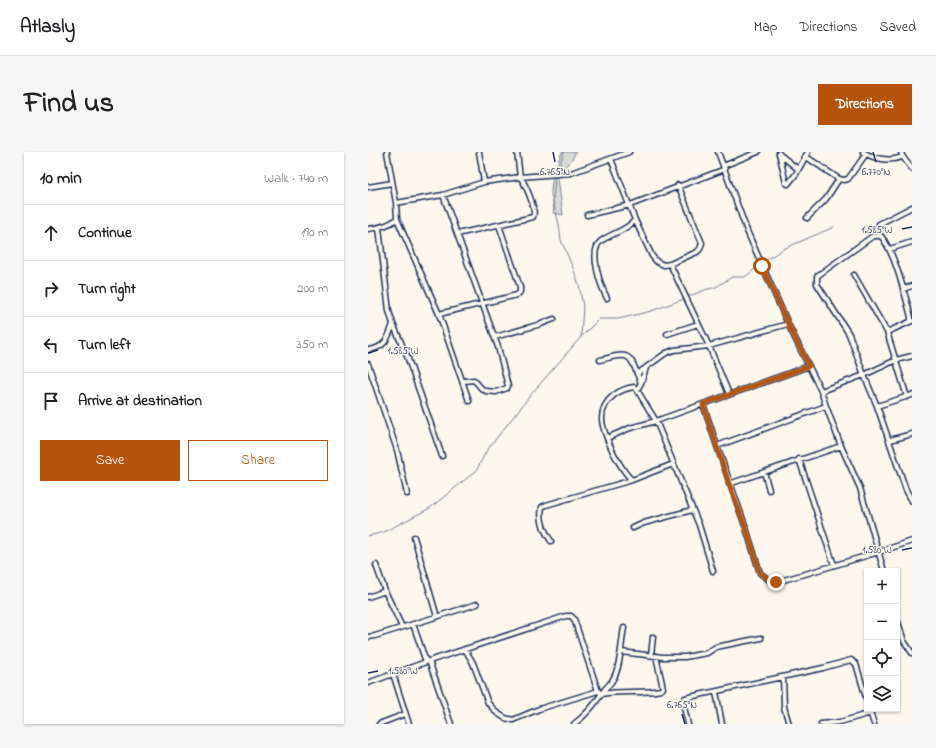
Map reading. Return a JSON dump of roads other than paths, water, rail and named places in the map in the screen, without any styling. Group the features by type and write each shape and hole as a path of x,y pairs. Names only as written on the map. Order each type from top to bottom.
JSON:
{"street":[{"path":"387,152 398,219 440,314 464,381 469,401"},
{"path":"480,152 484,182"},
{"path":"457,234 533,217 535,214 524,182 520,177 517,152"},
{"path":"396,202 443,195 484,182 520,177 571,173 629,152"},
{"path":"718,152 746,231 788,324 821,390 841,446 860,488 880,552 883,568"},
{"path":"587,215 630,205 758,152"},
{"path":"778,153 798,169"},
{"path":"778,153 787,184 807,154 839,179 844,180 848,178 864,153 886,159 894,159 901,154 912,169"},
{"path":"611,159 635,220 652,256 657,262 664,265 670,264 697,252 702,243 678,185"},
{"path":"807,218 826,200 839,179"},
{"path":"368,187 392,184"},
{"path":"443,195 495,337 508,386 507,388 492,392 482,389 474,380 464,381"},
{"path":"880,224 912,207"},
{"path":"368,229 379,228 391,224 398,219"},
{"path":"607,298 599,275 595,254 596,249 601,241 630,226 635,220"},
{"path":"440,314 483,304 520,292 520,287 499,224"},
{"path":"379,228 389,311 407,356 442,456"},
{"path":"887,332 912,321 890,249 881,236 873,236 817,276 816,280 817,284 849,334 911,499"},
{"path":"890,249 912,242"},
{"path":"670,264 709,346 729,394"},
{"path":"854,274 887,332 907,397"},
{"path":"903,289 912,286"},
{"path":"495,337 554,319"},
{"path":"368,350 379,347 389,338 393,324"},
{"path":"667,334 698,324"},
{"path":"637,374 666,352 709,346 788,324"},
{"path":"600,360 617,355 626,355 631,360 641,383"},
{"path":"821,390 864,375 896,360 912,356"},
{"path":"368,364 397,450 407,494"},
{"path":"607,438 630,428 656,421 809,366"},
{"path":"637,390 646,368"},
{"path":"632,480 621,469 607,438 602,424 602,416 605,406 612,397 620,391 634,387 656,421 698,525 713,571"},
{"path":"877,406 912,395"},
{"path":"703,404 760,573 771,581 776,582 912,542"},
{"path":"716,446 826,406"},
{"path":"890,440 912,434"},
{"path":"729,484 841,446"},
{"path":"799,460 834,565"},
{"path":"551,541 545,532 541,517 542,507 632,480 673,464"},
{"path":"764,472 769,490"},
{"path":"633,528 644,523 692,510"},
{"path":"414,537 438,617"},
{"path":"376,564 385,591 402,627"},
{"path":"368,598 385,591"},
{"path":"368,637 477,604"},
{"path":"368,683 428,661 566,616 571,616 574,619 600,693"},
{"path":"413,624 451,724"},
{"path":"581,724 600,693 613,679 621,652 621,642 624,628"},
{"path":"900,628 904,641 912,653"},
{"path":"651,655 653,637"},
{"path":"621,652 656,656 685,657 707,653 716,647 761,638"},
{"path":"465,649 473,663 488,703 504,718 513,720 539,709 600,693 661,690 663,688 663,683 656,656"},
{"path":"688,724 683,703 685,698 783,677 852,660 856,664 864,691"},
{"path":"393,674 409,724"},
{"path":"783,677 784,707 789,724"},
{"path":"716,692 722,724"},
{"path":"821,724 841,723 868,712"},
{"path":"870,712 874,724"},
{"path":"379,724 405,714"},
{"path":"574,724 584,717"}],"waterway":[{"path":"557,172 564,152"},
{"path":"555,178 553,201 559,224 561,240 579,285 583,306 581,337"},
{"path":"763,262 783,249 834,227"},
{"path":"687,297 716,287 732,277 745,277 761,264"},
{"path":"368,536 384,532 430,508 476,471 487,450 533,392 581,337 599,319 618,319 631,316 651,311 684,299"}]}
